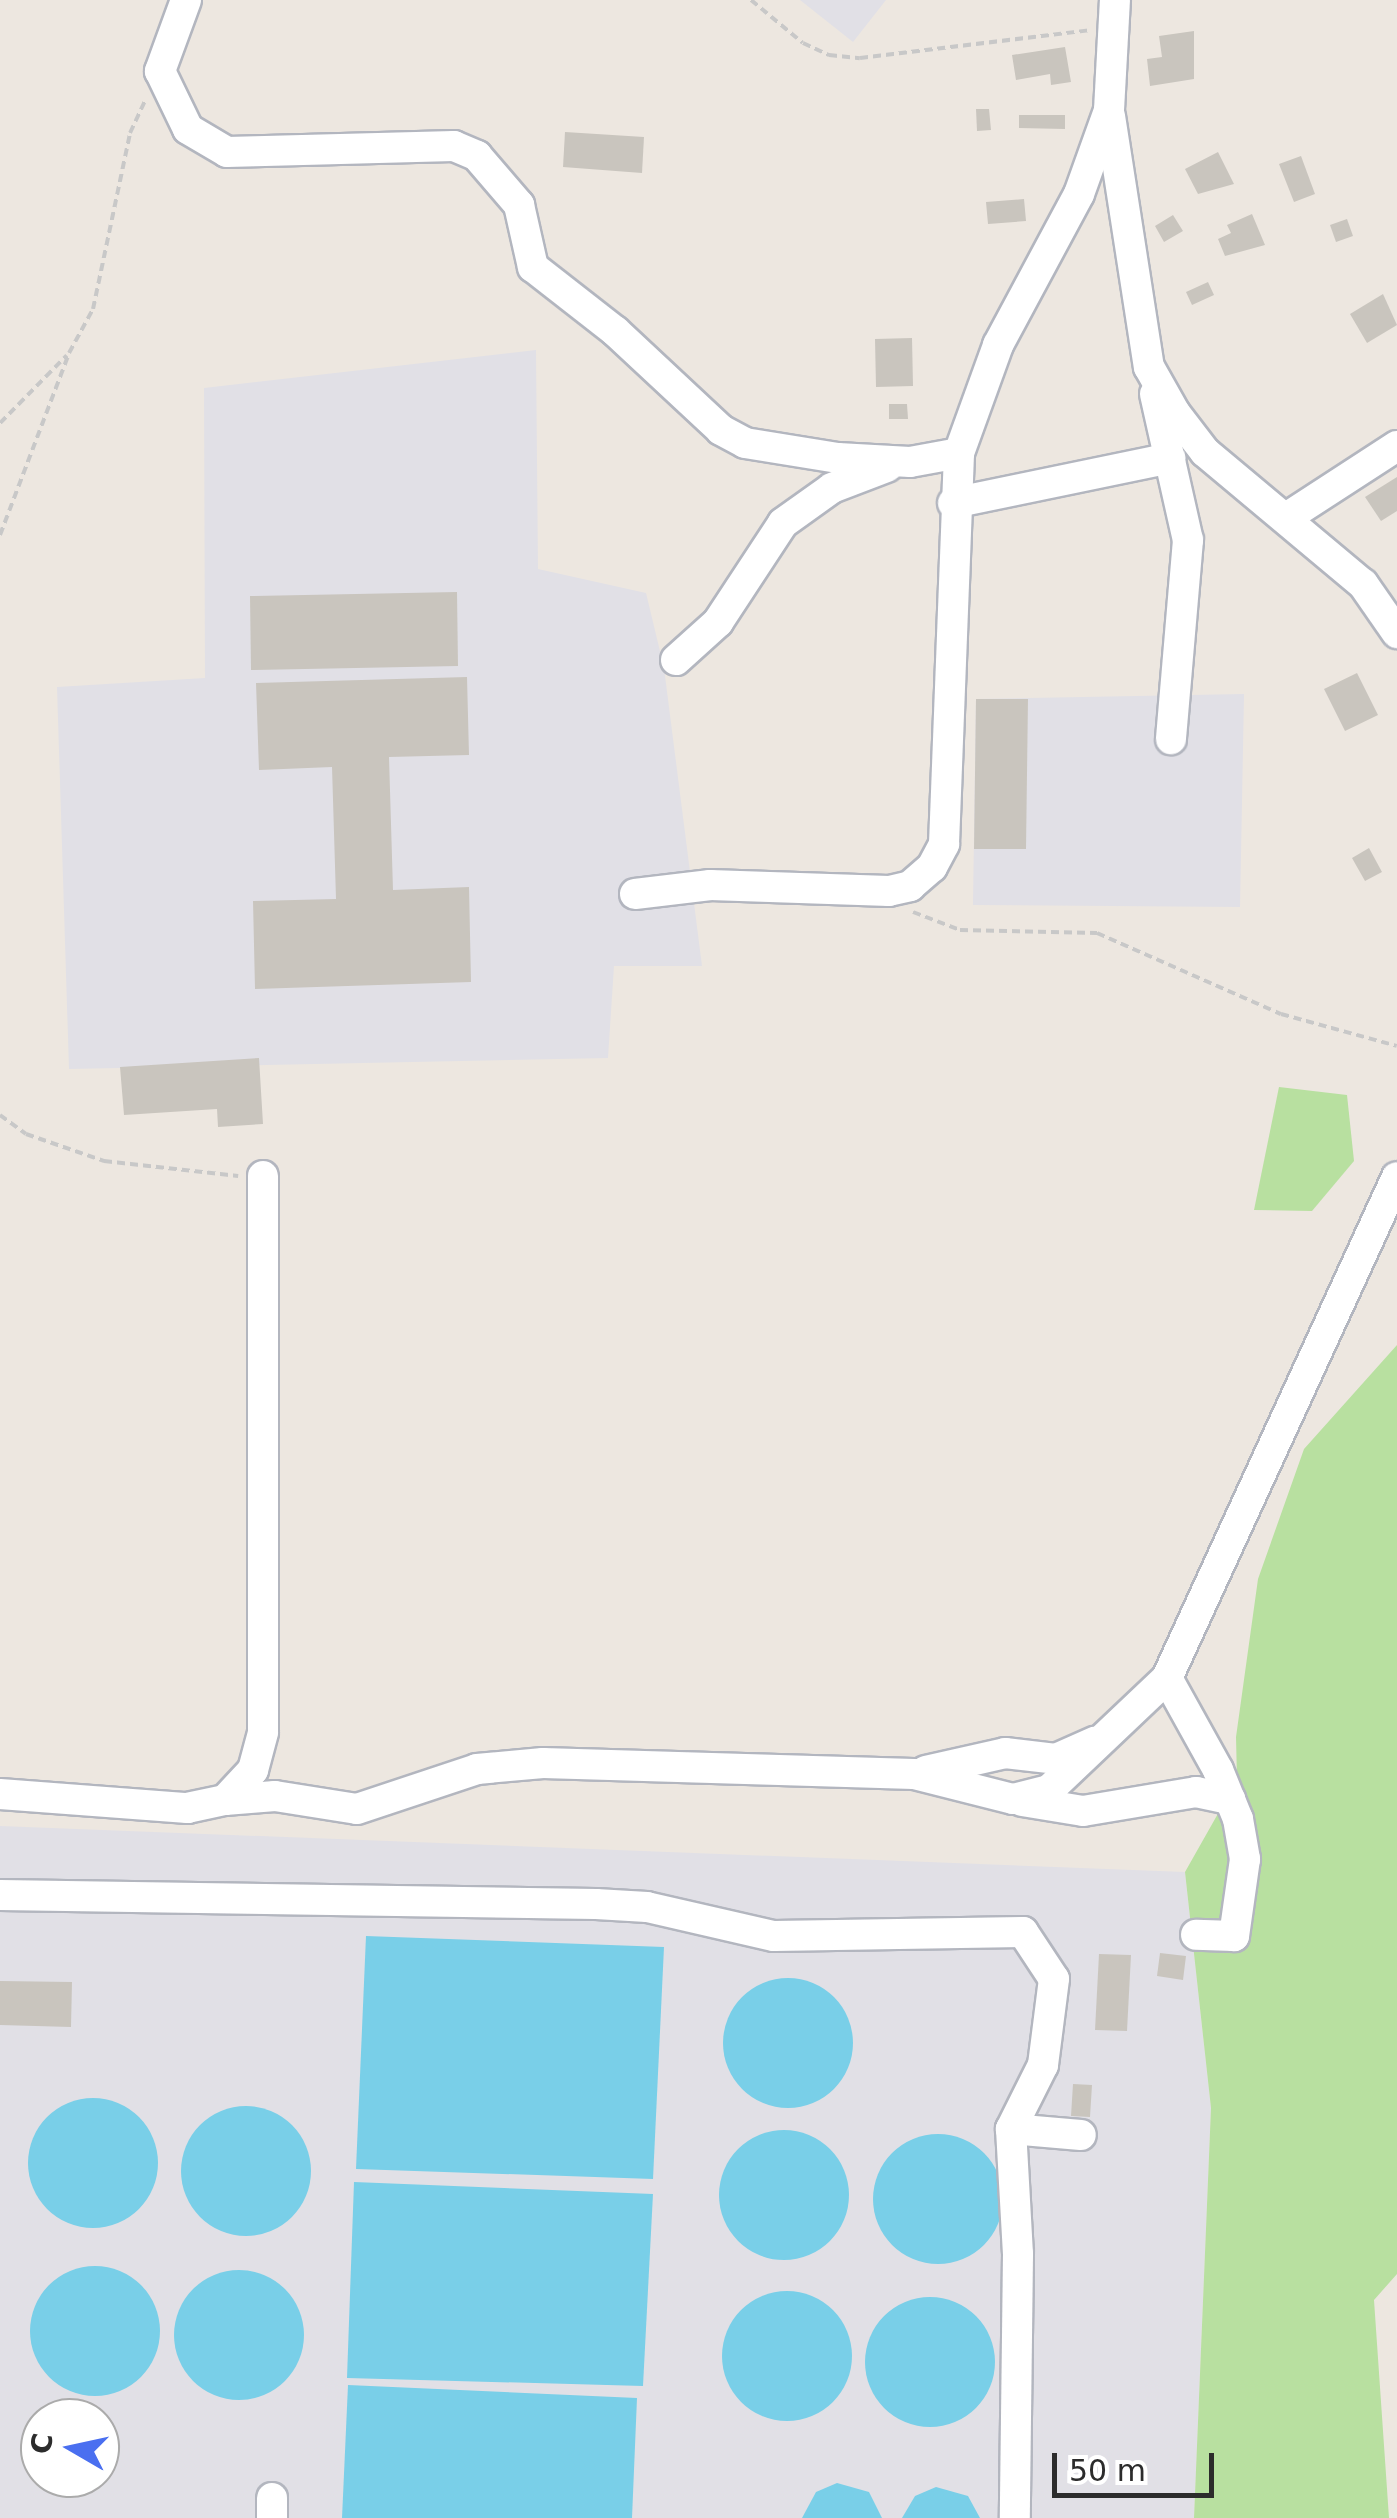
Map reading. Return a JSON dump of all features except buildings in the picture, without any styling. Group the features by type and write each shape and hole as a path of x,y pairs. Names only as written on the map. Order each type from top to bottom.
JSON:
{"street":[{"path":"186,0 160,70 188,128 227,152 454,146 477,156 519,205 534,267 616,331 721,430 771,448 910,462"},
{"path":"1115,13 1110,110 1149,366 1188,540 1171,739"},
{"path":"635,894 710,885 889,891 910,886 932,867 944,844 953,503 959,453 998,345 1079,194 1110,110"},
{"path":"1149,366 1206,452 1362,584 1397,633"},
{"path":"1286,518 1397,446"},
{"path":"676,660 718,622 783,523 832,488 910,462 959,453"},
{"path":"953,503 1170,458"},
{"path":"225,1800 252,1770 263,1732 263,1176"},
{"path":"1013,1799 1048,1790 1167,1678 1397,1178"},
{"path":"1167,1678 1230,1799 1245,1859 1234,1936 1196,1935"},
{"path":"914,1774 1005,1754 1056,1759 1104,1735"},
{"path":"0,1794 187,1808 275,1796 356,1809 478,1770 543,1763 914,1774 1083,1812 1196,1792 1230,1799"},
{"path":"0,1895 596,1904 647,1907 774,1936 1010,1928 1034,1941 1054,1979 1043,2065 1011,2128 1018,2254 1015,2518"},
{"path":"1011,2128 1081,2135"}],"path":[{"path":"751,0 803,42 830,55 860,58 1115,13"},
{"path":"0,535 69,352 102,278 130,133 160,70"},
{"path":"0,423 69,352"},
{"path":"889,891 910,911 948,928 1097,933 1280,1014 1397,1046"},
{"path":"0,1115 26,1134 104,1161 187,1175 263,1176"}],"shaded area":[{"path":"800,0 886,0 853,42"},
{"path":"536,350 538,569 646,593 664,668 702,966 614,966 608,1058 69,1069 57,687 205,678 204,388"},
{"path":"1244,694 1240,907 973,905 976,699"},
{"path":"0,1826 1185,1872 1211,2108 1194,2518 0,2518"}],"green space":[{"path":"1279,1087 1347,1095 1354,1161 1312,1211 1254,1210"},
{"path":"1397,1345 1397,2274 1374,2300 1389,2518 1194,2518 1211,2108 1185,1872 1237,1780 1236,1737 1258,1579 1304,1449"}],"water":[{"path":"366,1936 664,1947 653,2179 356,2169"},
{"path":"788,1978 813,1983 834,1997 848,2018 853,2043 848,2068 834,2089 813,2103 788,2108 763,2103 742,2089 728,2068 723,2043 728,2018 742,1997 763,1983"},
{"path":"93,2098 118,2103 139,2117 153,2138 158,2163 153,2188 139,2209 118,2223 93,2228 68,2223 47,2209 33,2188 28,2163 33,2138 47,2117 68,2103"},
{"path":"246,2106 271,2111 292,2125 306,2146 311,2171 306,2196 292,2217 271,2231 246,2236 221,2231 200,2217 186,2196 181,2171 186,2146 200,2125 221,2111"},
{"path":"784,2130 809,2135 830,2149 844,2170 849,2195 844,2220 830,2241 809,2255 784,2260 759,2255 738,2241 724,2220 719,2195 724,2170 738,2149 759,2135"},
{"path":"938,2134 963,2139 984,2153 998,2174 1003,2199 998,2224 984,2245 963,2259 938,2264 913,2259 892,2245 878,2224 873,2199 878,2174 892,2153 913,2139"},
{"path":"354,2182 653,2194 643,2386 347,2378"},
{"path":"95,2266 120,2271 141,2285 155,2306 160,2331 155,2356 141,2377 120,2391 95,2396 70,2391 49,2377 35,2356 30,2331 35,2306 49,2285 70,2271"},
{"path":"239,2270 264,2275 285,2289 299,2310 304,2335 299,2360 285,2381 264,2395 239,2400 214,2395 193,2381 179,2360 174,2335 179,2310 193,2289 214,2275"},
{"path":"787,2291 812,2296 833,2310 847,2331 852,2356 847,2381 833,2402 812,2416 787,2421 762,2416 741,2402 727,2381 722,2356 727,2331 741,2310 762,2296"},
{"path":"930,2297 955,2302 976,2316 990,2337 995,2362 990,2387 976,2408 955,2422 930,2427 905,2422 884,2408 870,2387 865,2362 870,2337 884,2316 905,2302"},
{"path":"348,2385 637,2398 632,2518 342,2518"},
{"path":"837,2483 869,2492 882,2518 802,2518 816,2492"},
{"path":"936,2487 968,2496 980,2518 902,2518 915,2496"}]}
